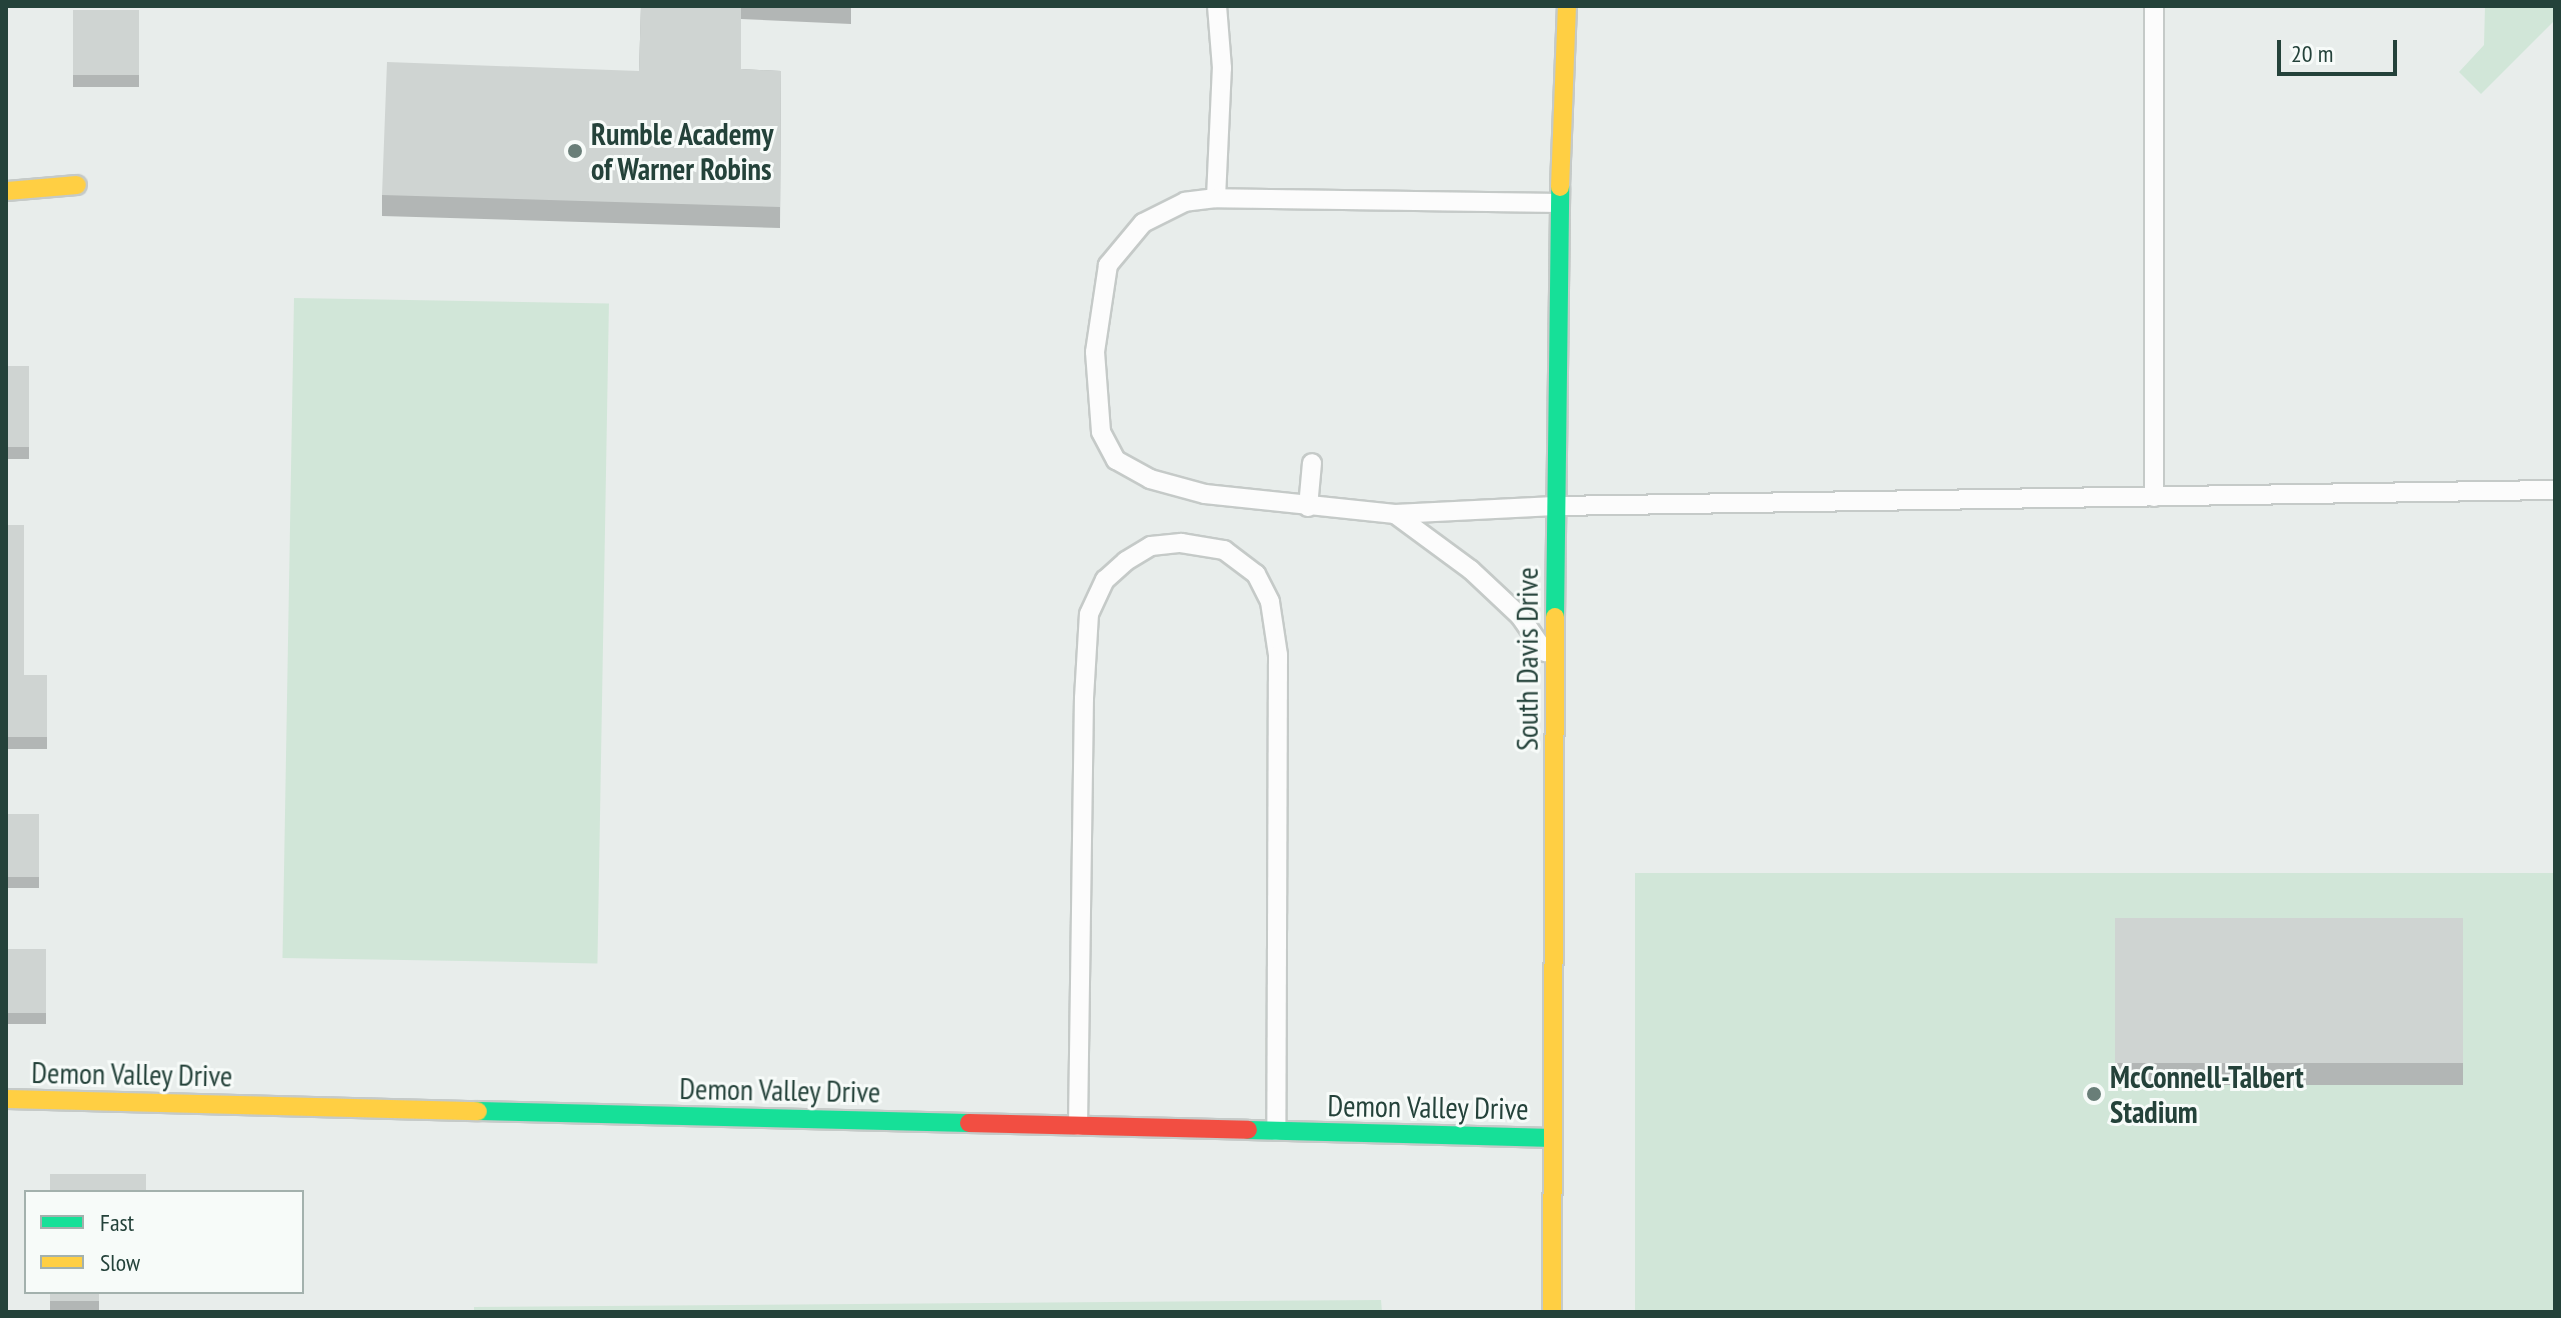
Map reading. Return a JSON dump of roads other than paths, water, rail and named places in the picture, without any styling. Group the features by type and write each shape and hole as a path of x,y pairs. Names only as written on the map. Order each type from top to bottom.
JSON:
{"street":[{"name":"South Davis Drive","path":"1552,1312 1555,506 1567,6"},
{"path":"6,191 77,185"},
{"name":"Demon Valley Drive","path":"6,1099 1553,1138"}],"lane":[{"path":"1216,198 1222,68 1217,6"},
{"path":"2154,6 2154,497"},
{"path":"1560,203 1216,198 1185,202 1143,223 1108,265 1095,352 1101,432 1116,460 1150,479 1205,494 1395,514 1555,506 2555,490"},
{"path":"1308,507 1312,463"},
{"path":"1395,514 1471,570 1520,616 1555,666"},
{"path":"1078,1126 1084,698 1089,614 1105,580 1126,561 1151,546 1181,543 1224,550 1256,574 1270,602 1278,655 1276,1131"}],"place":[{"name":"Rumble Academy of Warner Robins","path":"575,151"},
{"name":"McConnell-Talbert Stadium","path":"2094,1094"}]}
